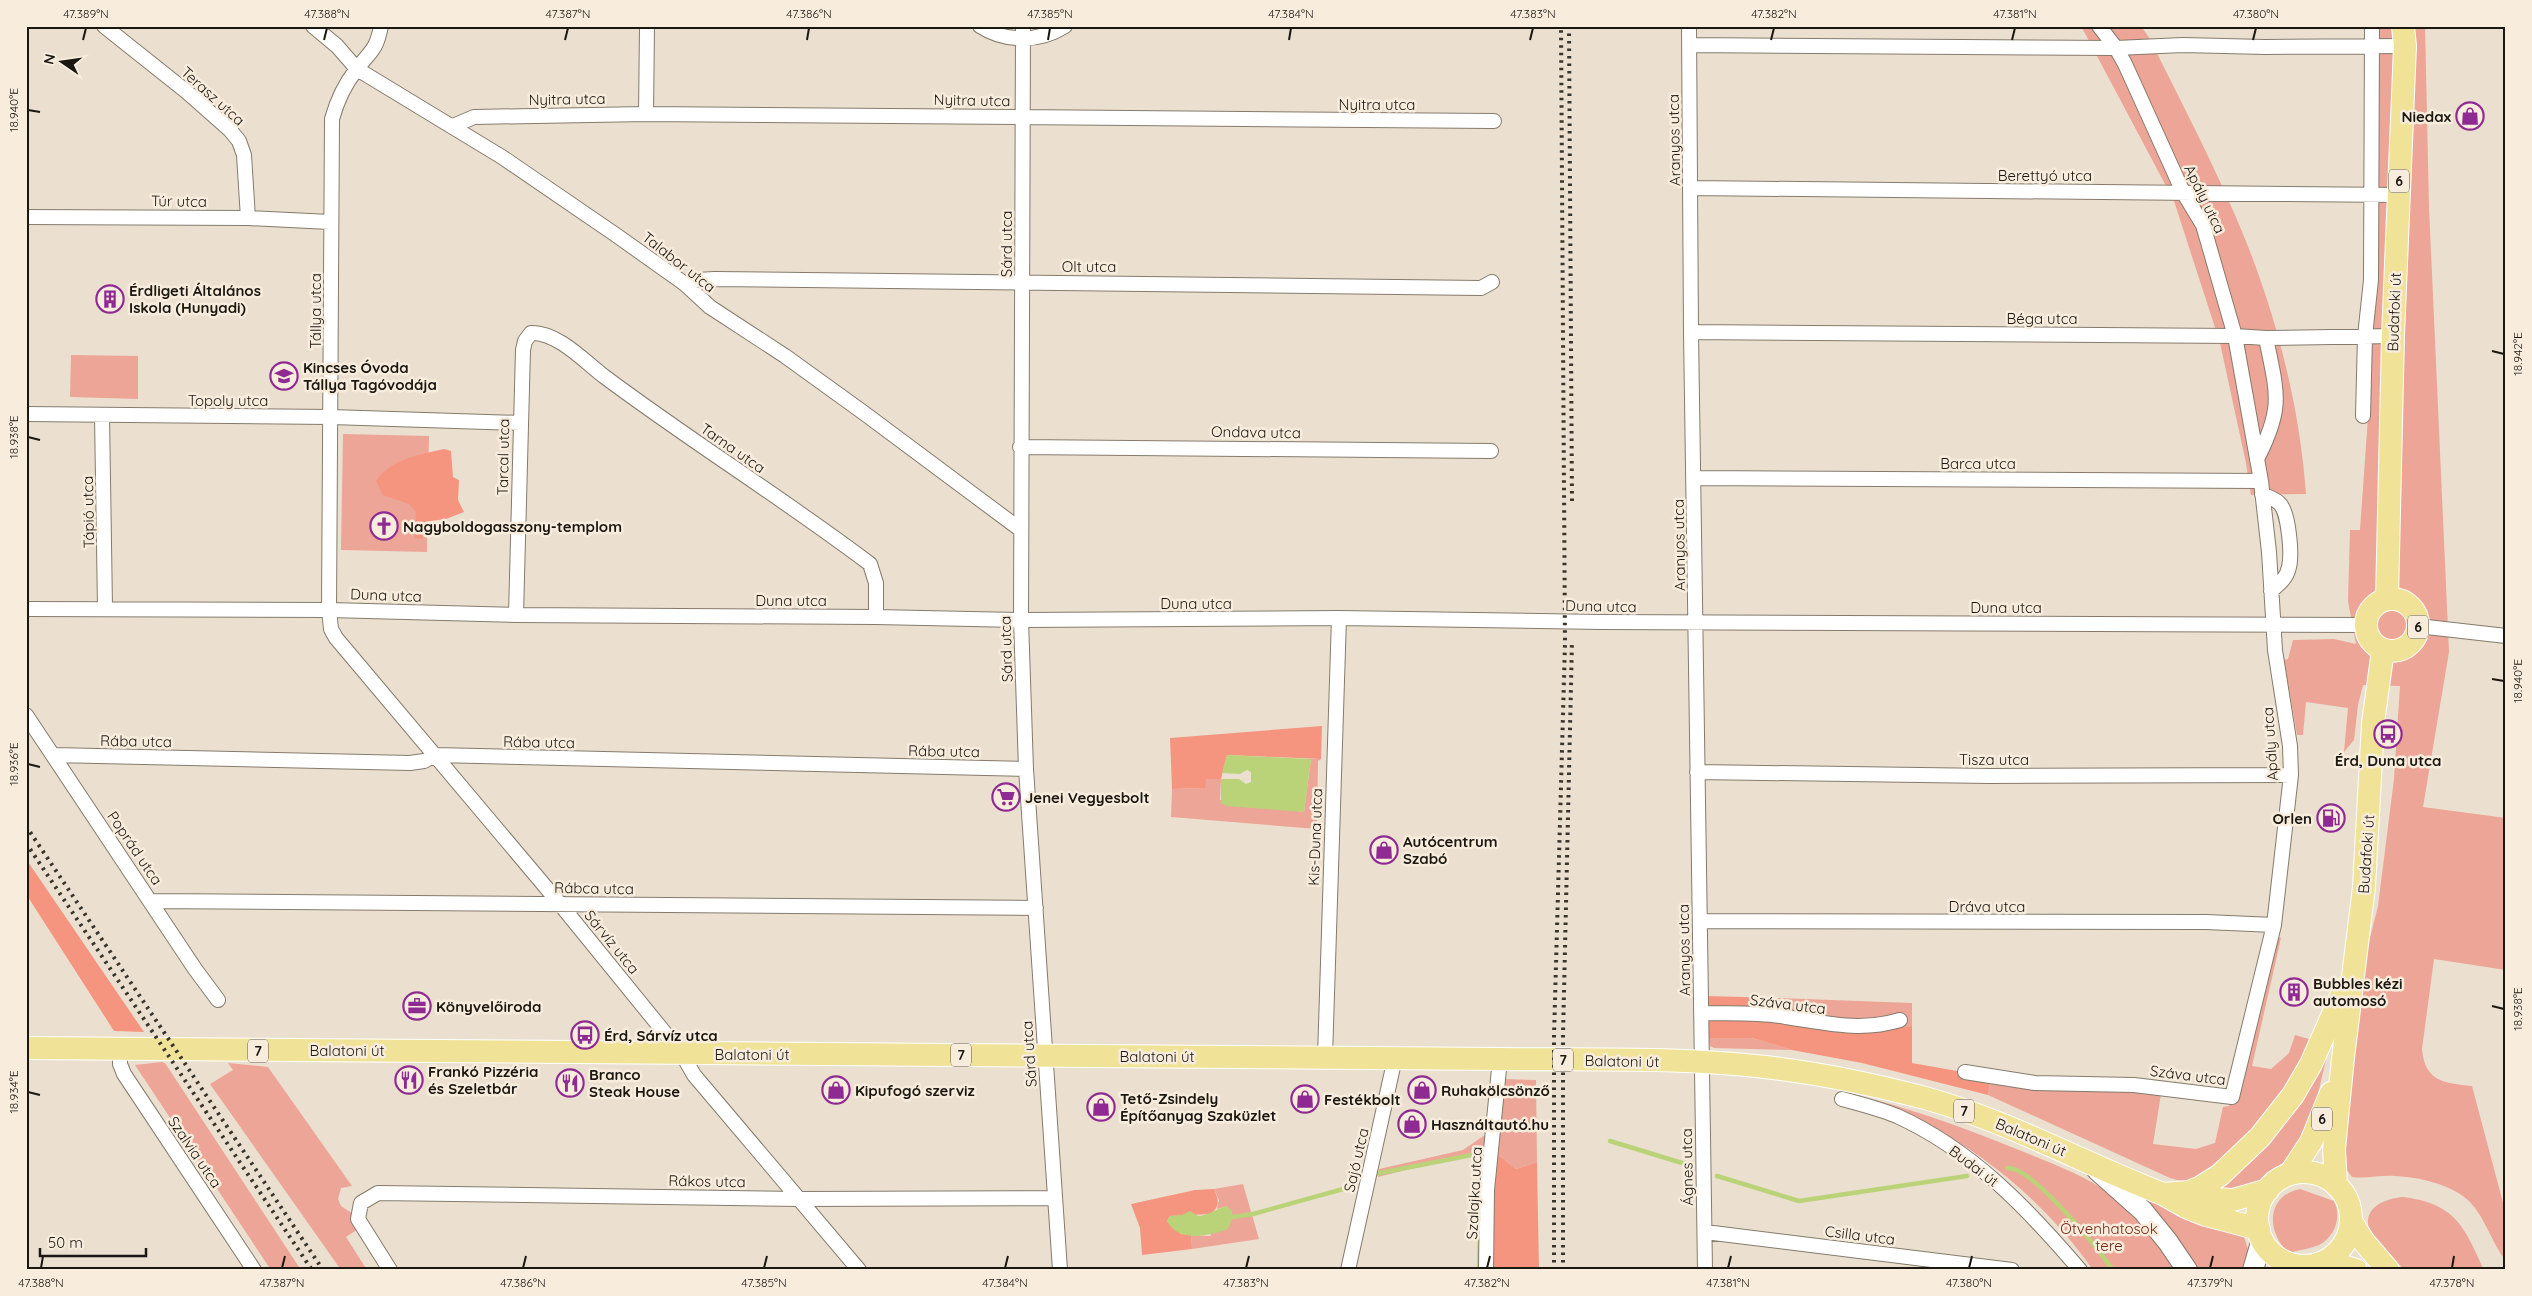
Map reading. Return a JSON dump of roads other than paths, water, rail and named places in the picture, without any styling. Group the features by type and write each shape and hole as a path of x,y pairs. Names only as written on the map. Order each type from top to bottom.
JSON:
{"main road":[{"name":"Budafoki út","path":"2387,598 2393,336 2404,36"},
{"path":"2383,650 2370,640 2365,626 2366,616 2371,608 2378,601 2387,598"},
{"name":"6","path":"2383,650 2399,650 2407,646 2413,641 2418,626 2418,618 2409,604 2402,600 2387,598"},
{"name":"Budafoki út","path":"2336,1184 2334,1149 2366,865 2373,723 2383,650"},
{"path":"2164,1194 2189,1192 2220,1176 2260,1136 2293,1095 2311,1064 2355,965"},
{"name":"Balatoni út","path":"26,1048 1325,1057 1701,1063 1764,1066 1834,1076 1926,1099 1992,1120 2164,1194 2186,1208 2260,1234"},
{"name":"Budafoki út","path":"2290,1174 2301,1161 2321,1121 2343,1058"},
{"path":"2088,1162 2143,1211 2168,1242 2187,1270"},
{"path":"2290,1174 2315,1173 2336,1184"},
{"name":"6","path":"2268,1190 2278,1180 2290,1174"},
{"name":"6","path":"2336,1184 2348,1200 2352,1222 2364,1242 2388,1270"},
{"path":"2253,1270 2260,1234 2259,1208 2268,1190"},
{"name":"7","path":"2164,1194 2224,1201 2250,1197 2268,1190"},
{"path":"2260,1234 2274,1255 2290,1267 2310,1266 2326,1261 2343,1247 2352,1222"},
{"path":"2326,1261 2356,1270"}],"street":[{"name":"Terasz utca","path":"104,26 187,92 230,130 239,141 244,155 248,218"},
{"name":"Talabor utca","path":"313,26 337,46 357,68 453,126 616,235 685,284 710,307 848,401 1021,530"},
{"name":"Tállya utca","path":"329,610 332,119 339,98 357,68 371,55 378,40 381,26"},
{"path":"646,26 646,114"},
{"path":"980,26 997,34 1023,32 1050,34 1065,26"},
{"name":"Aranyos utca","path":"1689,26 1691,332 1702,1013 1701,1063"},
{"name":"Apály utca","path":"2099,26 2116,48 2183,192 2203,225 2235,336 2262,487 2272,625 2286,716 2291,775 2274,925"},
{"name":"Budafoki út","path":"2363,416 2365,336 2371,280 2371,194 2373,180 2372,26"},
{"name":"Sárd utca","path":"1023,32 1020,620 1026,769 1060,1270"},
{"path":"1689,45 2116,48 2183,45 2373,46 2404,36"},
{"name":"Nyitra utca","path":"453,126 474,117 646,114 1494,121"},
{"name":"Berettyó utca","path":"1691,188 2399,195"},
{"name":"Túr utca","path":"26,217 248,218 330,222"},
{"name":"Olt utca","path":"685,284 698,280 714,279 1481,288 1492,282"},
{"name":"Béga utca","path":"1691,332 2235,336 2266,338 2393,336"},
{"name":"Tarcal utca","path":"516,615 523,350 525,341 532,333"},
{"name":"Tarna utca","path":"532,333 540,333 560,343 641,403 870,564 876,583 876,617"},
{"path":"2257,459 2268,437 2276,413 2277,396 2266,338"},
{"name":"Topoly utca","path":"26,414 331,417 520,424"},
{"name":"Tápió utca","path":"102,415 105,608"},
{"name":"Ondava utca","path":"1020,447 1491,451"},
{"name":"Barca utca","path":"1694,478 2262,487"},
{"path":"2262,487 2281,504 2290,546 2289,567 2283,581 2270,590"},
{"name":"Duna utca","path":"26,609 329,610 516,615 876,617 1020,620 1339,618 2365,626"},
{"name":"Sárvíz utca","path":"329,610 331,629 336,638 560,904 682,1054 694,1074 859,1270"},
{"name":"Kis-Duna utca","path":"1325,1057 1339,618"},
{"path":"2418,626 2474,634 2506,636"},
{"name":"Poprád utca","path":"26,714 218,1000"},
{"name":"Rába utca","path":"53,755 410,763 424,761 435,756 1026,769"},
{"name":"Tisza utca","path":"1698,772 1991,776 2291,775"},
{"name":"Rábca utca","path":"152,901 1036,908"},
{"name":"Dráva utca","path":"1700,921 2206,922 2274,925"},
{"name":"Száva utca","path":"1965,1072 2034,1083 2134,1085 2232,1097 2274,925"},
{"name":"Száva utca","path":"1702,1013 1785,1016 1847,1027 1884,1025 1900,1020"},
{"name":"Szalvia utca","path":"120,1049 120,1064 124,1074 254,1270"},
{"name":"Sajó utca","path":"1348,1270 1395,1058"},
{"name":"Szalajka utca","path":"1486,1270 1487,1190 1500,1059"},
{"name":"Ágnes utca","path":"1701,1063 1705,1270"},
{"name":"Budai út","path":"1842,1099 1905,1120 1973,1162 2027,1210 2080,1270"},
{"name":"Rákos utca","path":"390,1270 360,1224 358,1212 361,1203 378,1193 801,1199 1055,1198"},
{"name":"Csilla utca","path":"1704,1232 2012,1270"}],"waterway":[{"path":"1610,1141 1692,1166"},
{"path":"1375,1174 1482,1153 1482,1178"},
{"path":"2007,1168 2018,1171 2047,1193 2079,1228 2113,1270"},
{"path":"1717,1176 1799,1201 1967,1176"},
{"path":"1233,1217 1253,1214 1354,1186"},
{"path":"1479,1270 1480,1231"}],"railway":[{"path":"1554,1270 1554,1036 1565,643 1561,26"},
{"path":"1569,26 1572,501"},
{"path":"1563,1270 1563,1036 1572,641"},
{"path":"26,826 323,1270"},
{"path":"26,843 312,1270"}],"place":[{"name":"Niedax","path":"2470,116"},
{"name":"Érdligeti Általános Iskola (Hunyadi)","path":"110,299"},
{"name":"Kincses Óvoda Tállya Tagóvodája","path":"284,376"},
{"name":"Nagyboldogasszony-templom","path":"384,526"},
{"name":"Érd, Duna utca","path":"2388,734"},
{"name":"Jenei Vegyesbolt","path":"1006,797"},
{"name":"Orlen","path":"2331,818"},
{"name":"Autócentrum Szabó","path":"1384,850"},
{"name":"Bubbles kézi automosó","path":"2294,992"},
{"name":"Könyvelőiroda","path":"417,1006"},
{"name":"Érd, Sárvíz utca","path":"585,1035"},
{"name":"Frankó Pizzéria és Szeletbár","path":"409,1080"},
{"name":"Branco Steak House","path":"570,1083"},
{"name":"Kipufogó szerviz","path":"836,1090"},
{"name":"Ruhakölcsönző","path":"1422,1090"},
{"name":"Festékbolt","path":"1305,1099"},
{"name":"Tető-Zsindely Építőanyag Szaküzlet","path":"1101,1107"},
{"name":"Használtautó.hu","path":"1412,1124"}],"park label":[{"name":"Ötvenhatosok tere","path":"2109,1236"}]}
